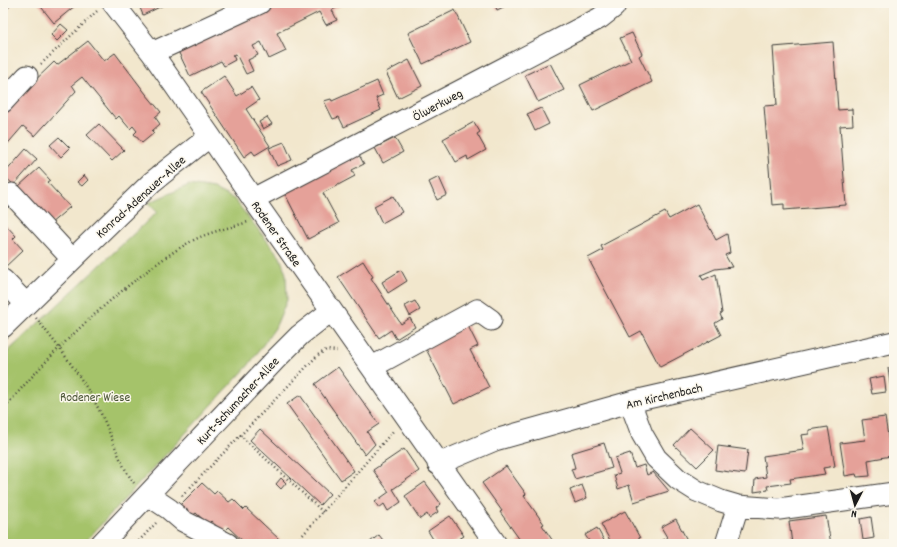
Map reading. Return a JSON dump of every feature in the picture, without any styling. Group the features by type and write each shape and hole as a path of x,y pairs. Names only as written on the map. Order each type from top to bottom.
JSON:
{"street":[{"path":"152,54 260,3"},
{"name":"Ölwerkweg","path":"253,199 600,18 614,7 616,3"},
{"name":"Rodener Straße","path":"107,6 152,54 331,311 407,416 438,464 496,544"},
{"path":"3,102 27,76"},
{"name":"Konrad-Adenauer-Allee","path":"3,327 152,182 210,136"},
{"path":"12,194 72,259"},
{"path":"3,280 26,304"},
{"path":"372,367 477,310 491,320"},
{"name":"Kurt-Schumacher-Allee","path":"101,544 300,334 331,311"},
{"name":"Am Kirchenbach","path":"438,464 495,440 630,402 894,342"},
{"path":"630,402 642,434 656,458 678,479 698,492 721,501 738,506 779,509 894,492"},
{"path":"148,495 170,509 183,521 228,544"},
{"path":"726,544 738,506"}],"path":[{"path":"27,76 107,6"},
{"path":"3,410 58,347 111,299 155,265 191,241 218,231 266,218"},
{"path":"26,304 82,379 98,407 125,471 134,485 148,495"},
{"path":"136,544 318,355 326,350 344,352 356,346"},
{"path":"295,544 407,416"},
{"path":"240,435 323,512"}],"green space":[{"name":"Rodener Wiese","path":"189,185 214,189 234,199 280,257 286,274 287,300 275,328 248,366 83,544 3,544 3,356 157,212 148,203"}],"building":[{"path":"3,3 13,3 3,13"},
{"path":"38,3 75,3 76,5 54,23"},
{"path":"138,3 168,3 143,15"},
{"path":"276,3 346,3 332,10 337,20 326,25 319,12 277,33 286,51 269,59 261,42 253,46 258,55 248,60 253,71 246,74 236,54 233,55 235,60 224,66 221,61 190,76 178,51"},
{"path":"494,3 512,3 497,10"},
{"path":"455,10 470,42 423,64 408,33"},
{"path":"61,24 68,30 57,41 51,35"},
{"path":"632,33 642,54 639,56 652,82 593,111 580,85 631,60 620,38"},
{"path":"88,41 104,61 115,53 161,112 155,117 160,124 152,131 154,133 142,143 134,134 137,131 133,126 130,129 119,116 116,119 82,77 72,85 76,91 35,136 23,126 3,149 3,113 21,91 22,93 54,62 57,65"},
{"path":"833,42 838,110 852,109 853,125 840,126 846,205 784,210 784,204 772,205 764,106 777,105 773,47"},
{"path":"409,60 422,86 398,98 386,72"},
{"path":"550,63 564,90 538,102 525,75"},
{"path":"3,69 9,76 3,82"},
{"path":"224,76 237,96 251,87 259,100 246,109 270,146 255,155 252,151 244,157 201,92"},
{"path":"377,81 383,95 376,98 381,110 344,127 339,117 333,119 324,101 331,99 332,101"},
{"path":"541,108 549,124 535,131 527,114"},
{"path":"267,117 272,124 263,129 259,122"},
{"path":"474,122 480,132 477,134 486,150 468,160 467,156 456,162 443,139"},
{"path":"99,124 124,150 112,161 87,135"},
{"path":"59,137 70,148 61,157 50,145"},
{"path":"395,138 403,152 383,163 375,148"},
{"path":"284,142 292,160 277,166 269,148"},
{"path":"26,149 37,159 14,185 3,175"},
{"path":"358,153 364,164 352,170 355,176 323,193 339,223 308,239 284,192"},
{"path":"39,168 50,180 47,182 70,207 50,224 28,200 30,198 19,186"},
{"path":"84,175 88,180 82,186 77,182"},
{"path":"439,177 447,195 437,200 429,182"},
{"path":"393,196 402,212 382,223 374,206"},
{"path":"697,204 716,240 727,234 730,253 725,255 732,267 715,269 701,275 703,280 716,274 722,313 720,314 722,319 715,323 721,335 660,367 641,331 630,337 588,258 603,250 601,246 665,212 669,219"},
{"path":"3,222 16,236 13,239 23,250 3,269"},
{"path":"363,261 373,277 371,278 401,324 410,318 415,327 396,339 391,330 379,338 338,277"},
{"path":"401,270 407,281 388,293 382,282"},
{"path":"415,301 420,310 410,316 405,306"},
{"path":"466,322 478,346 470,350 489,387 454,404 423,343"},
{"path":"338,367 379,424 367,432 375,444 365,455 315,384"},
{"path":"894,367 894,397 892,397 888,368"},
{"path":"884,376 886,392 872,394 869,379"},
{"path":"300,395 354,471 341,480 287,404"},
{"path":"885,417 891,456 868,460 870,476 857,477 856,474 845,476 840,443 865,440 862,420"},
{"path":"828,427 835,466 823,468 825,474 790,479 791,483 767,486 768,490 754,492 755,479 766,477 763,456 804,450 801,435 809,434 809,430"},
{"path":"690,428 714,450 697,467 674,445"},
{"path":"260,429 330,494 320,505 250,440"},
{"path":"604,443 612,468 575,479 571,469 575,468 571,453"},
{"path":"718,446 748,450 745,474 715,470"},
{"path":"404,449 419,471 393,489 401,502 388,511 384,504 379,508 375,502 389,492 373,470"},
{"path":"630,453 635,468 644,465 647,475 653,472 669,491 634,502 629,485 618,489 614,475 620,473 615,458"},
{"path":"506,466 526,494 524,496 544,524 542,525 555,544 519,544 518,542 520,540 482,483"},
{"path":"281,478 286,483 281,489 276,484"},
{"path":"425,482 441,504 436,508 438,512 429,518 427,514 420,519 405,496"},
{"path":"202,483 214,494 217,491 229,502 233,499 244,510 246,508 280,540 276,544 246,544 228,527 223,532 211,521 208,524 196,513 192,516 180,505"},
{"path":"582,485 587,498 575,503 570,490"},
{"path":"625,511 640,538 630,544 612,544 601,524"},
{"path":"450,516 464,536 451,544 436,544 428,531"},
{"path":"826,516 831,544 792,544 789,521"},
{"path":"871,517 874,538 863,540 860,519"},
{"path":"676,519 688,542 685,544 671,544 661,527"},
{"path":"597,528 606,544 591,544 585,535"},
{"path":"379,535 386,544 372,544 370,542"},
{"path":"664,539 667,544 656,544"}]}
